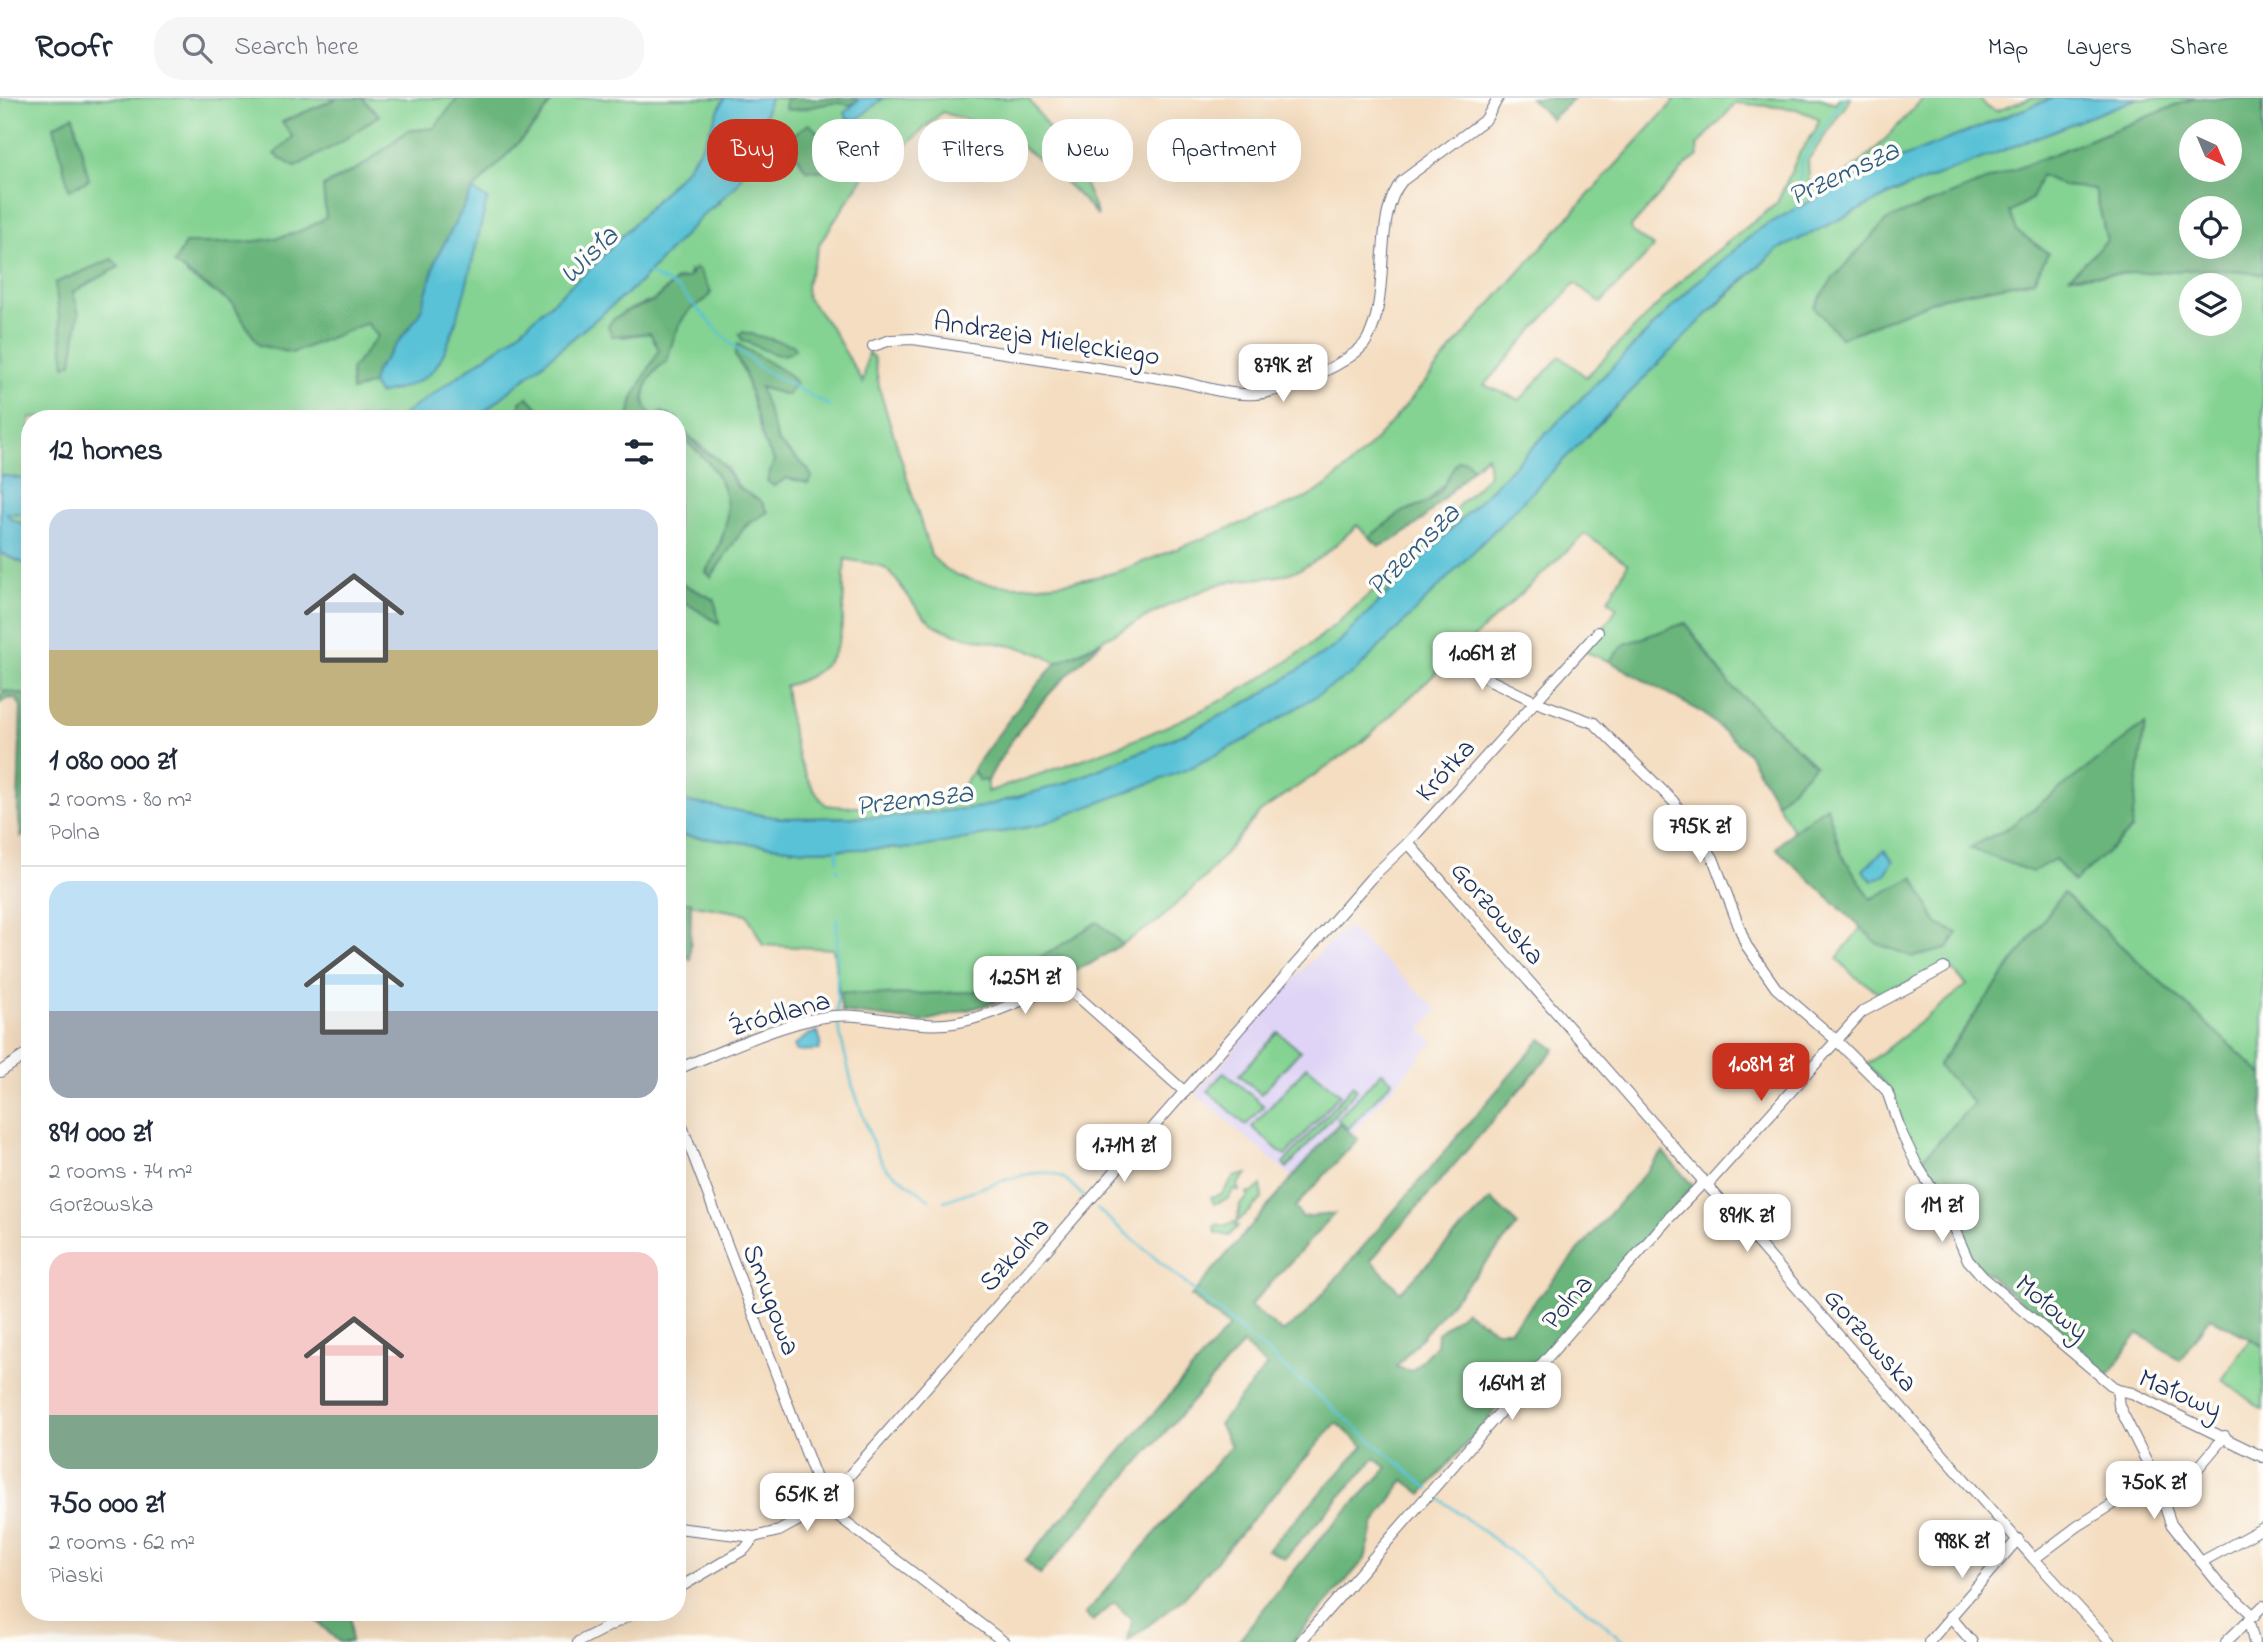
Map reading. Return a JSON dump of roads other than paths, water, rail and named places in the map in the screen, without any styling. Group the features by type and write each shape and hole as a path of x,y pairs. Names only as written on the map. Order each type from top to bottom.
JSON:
{"street":[{"name":"Andrzeja Mielęckiego","path":"873,346 891,340 913,339 1178,381 1228,393 1274,392 1359,352 1372,328 1383,272 1389,208 1395,190 1402,181 1486,119 1498,98"},
{"name":"Krótka","path":"1408,843 1598,632"},
{"name":"Mołowy","path":"1449,649 1490,680 1536,702 1594,723 1673,800 1713,858 1746,945 1776,988 1836,1040 1887,1091 1900,1132 1948,1215 1968,1260 1983,1277 2117,1390"},
{"name":"Szkolna","path":"825,1504 1371,878 1408,843"},
{"name":"Gorzowska","path":"1408,843 2034,1559 2110,1642"},
{"name":"Polna","path":"1300,1642 1668,1219 1705,1184 1836,1040 1868,1007 1944,968"},
{"name":"Źródlana","path":"686,1066 798,1024 837,1016 864,1015 897,1021 946,1024 1004,1008 1061,986 1074,993 1185,1092"},
{"path":"0,1072 21,1058"},
{"name":"Smugowa","path":"686,1137 825,1504"},
{"name":"Małowy","path":"2117,1390 2133,1393 2263,1457"},
{"path":"2117,1390 2119,1406 2156,1483 2171,1524 2200,1562 2251,1619 2254,1642"},
{"path":"2034,1559 2078,1526 2156,1483 2170,1487 2188,1480 2225,1436"},
{"path":"686,1529 754,1537 779,1531 825,1504 1004,1642"},
{"path":"2200,1562 2263,1528"},
{"path":"686,1584 745,1549 754,1537"},
{"path":"1928,1642 2018,1539"},
{"path":"2227,1642 2263,1606"},
{"path":"1950,1616 1972,1642"},
{"path":"578,1642 619,1621"}],"water":[{"path":"724,98 770,98 764,119 715,119"},
{"path":"861,98 883,98 858,119 847,119 845,112"},
{"path":"2053,98 2138,98 1893,193 1777,250 1725,296 1356,671 1247,739 1188,769 1040,825 917,848 806,850 686,836 686,802 779,818 893,817 982,807 1066,783 1186,733 1254,699 1334,647 1696,283 1759,229 1858,175"},
{"path":"707,136 707,182 738,182 638,284 487,410 410,410 511,339 595,264 686,169"},
{"path":"473,190 487,200 457,319 448,343 439,362 424,378 405,387 379,394 372,384 375,372 420,314 437,257"},
{"path":"0,475 21,478 21,514 7,513 11,519 21,523 21,562 0,553"},
{"path":"1884,850 1894,861 1885,874 1872,881 1863,870"},
{"path":"818,1032 821,1042 819,1050 796,1051 794,1046 808,1035"}],"waterway":[{"name":"Przemsza","path":"1797,211 1802,160 1844,98"},
{"path":"648,273 679,289 729,342 759,367 830,406"},
{"path":"837,847 837,861"},
{"path":"837,868 838,872"},
{"path":"837,917 837,1021 852,1084 874,1147 885,1167 929,1199"},
{"path":"944,1201 1035,1173 1060,1176 1085,1198"},
{"path":"1097,1209 1429,1489"},
{"path":"1435,1495 1600,1620 1624,1642"}],"water label":[{"name":"Wisła","path":"588,254"}]}
